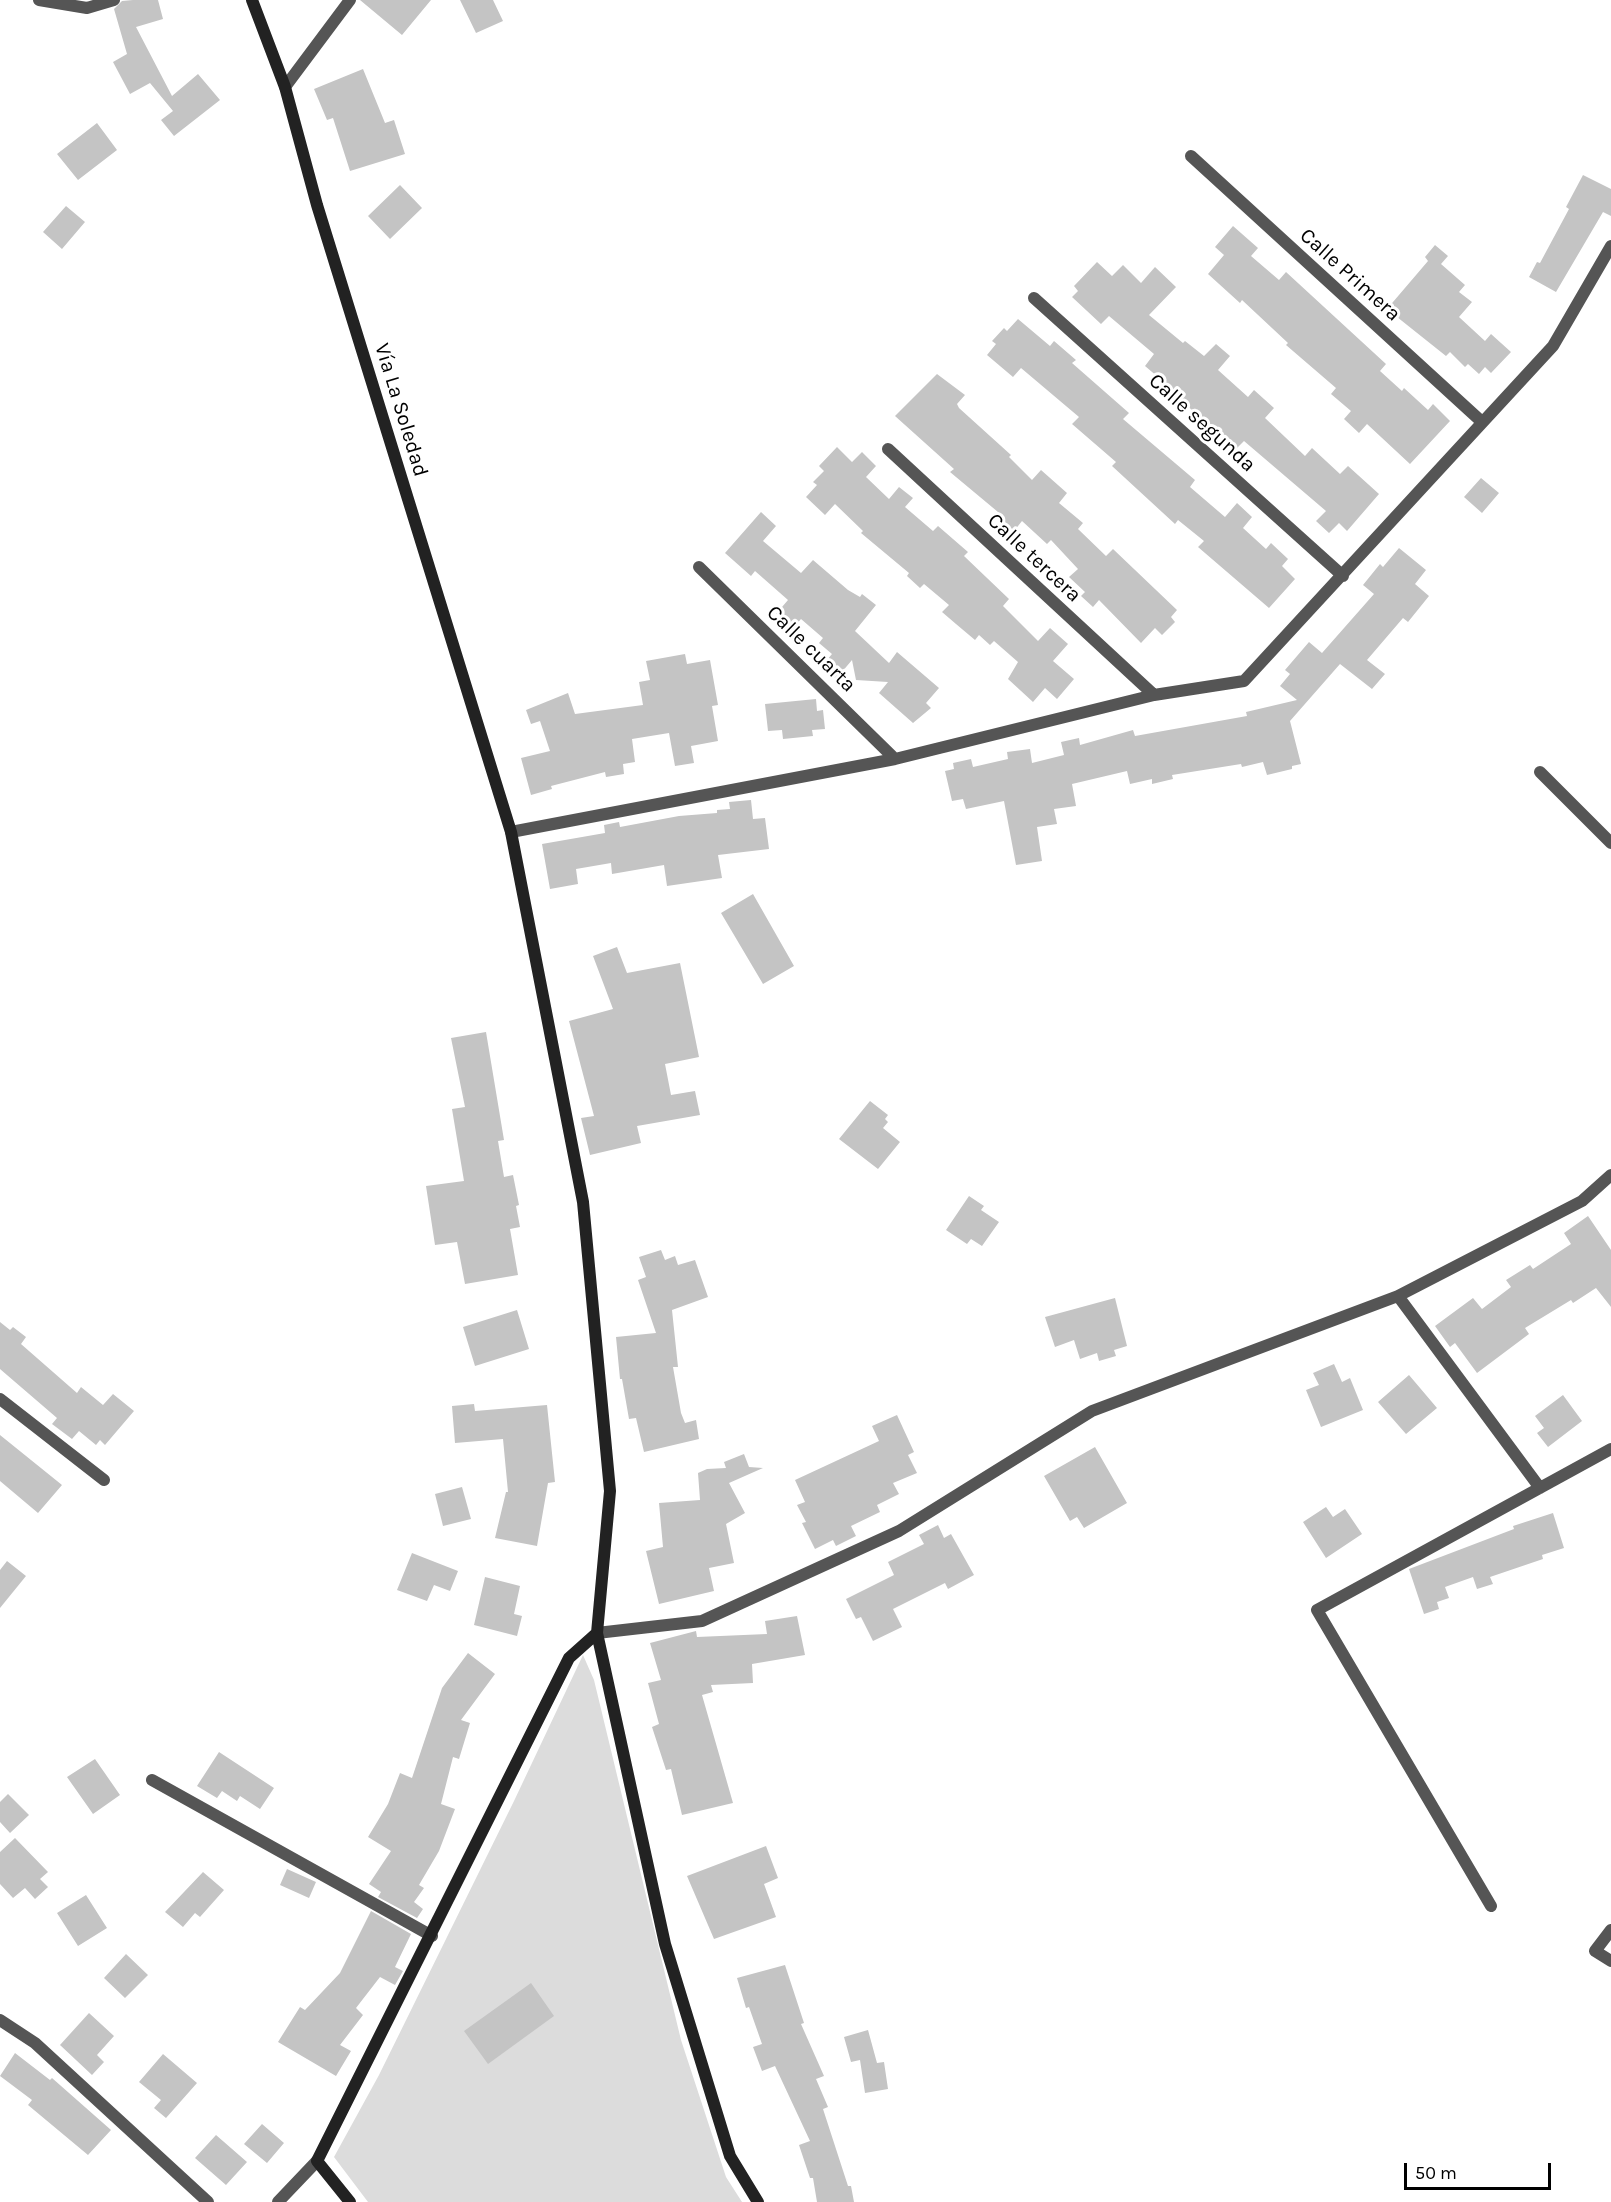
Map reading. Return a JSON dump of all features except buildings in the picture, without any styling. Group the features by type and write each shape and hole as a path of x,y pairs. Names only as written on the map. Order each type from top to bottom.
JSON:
{"street":[{"path":"39,0 87,8 114,0"},
{"name":"Vía La Soledad","path":"252,0 285,87 321,217 511,832 583,1202 610,1491 597,1633 665,1944 730,2156 759,2202"},
{"path":"285,87 350,0"},
{"name":"Calle Primera","path":"1191,156 1482,422"},
{"path":"511,832 895,759 1154,695 1244,681 1553,346 1611,246"},
{"name":"Calle segunda","path":"1034,298 1343,576"},
{"name":"Calle tercera","path":"888,449 1154,695"},
{"name":"Calle cuarta","path":"699,567 895,759"},
{"path":"1540,772 1611,843"},
{"path":"278,2202 317,2161 432,1936 569,1658 597,1633 702,1621 899,1532 1092,1411 1398,1296 1582,1201 1611,1175"},
{"path":"1398,1296 1540,1488"},
{"path":"0,1399 104,1480"},
{"path":"1491,1906 1317,1610 1611,1449"},
{"path":"152,1780 432,1936"},
{"path":"1611,1930 1595,1952 1611,1961"},
{"path":"0,2020 35,2043 207,2202"},
{"path":"317,2161 350,2202"}],"shaded area":[{"path":"583,1655 594,1680 681,2040 726,2177 742,2202 368,2202 334,2157 379,2075"}]}
